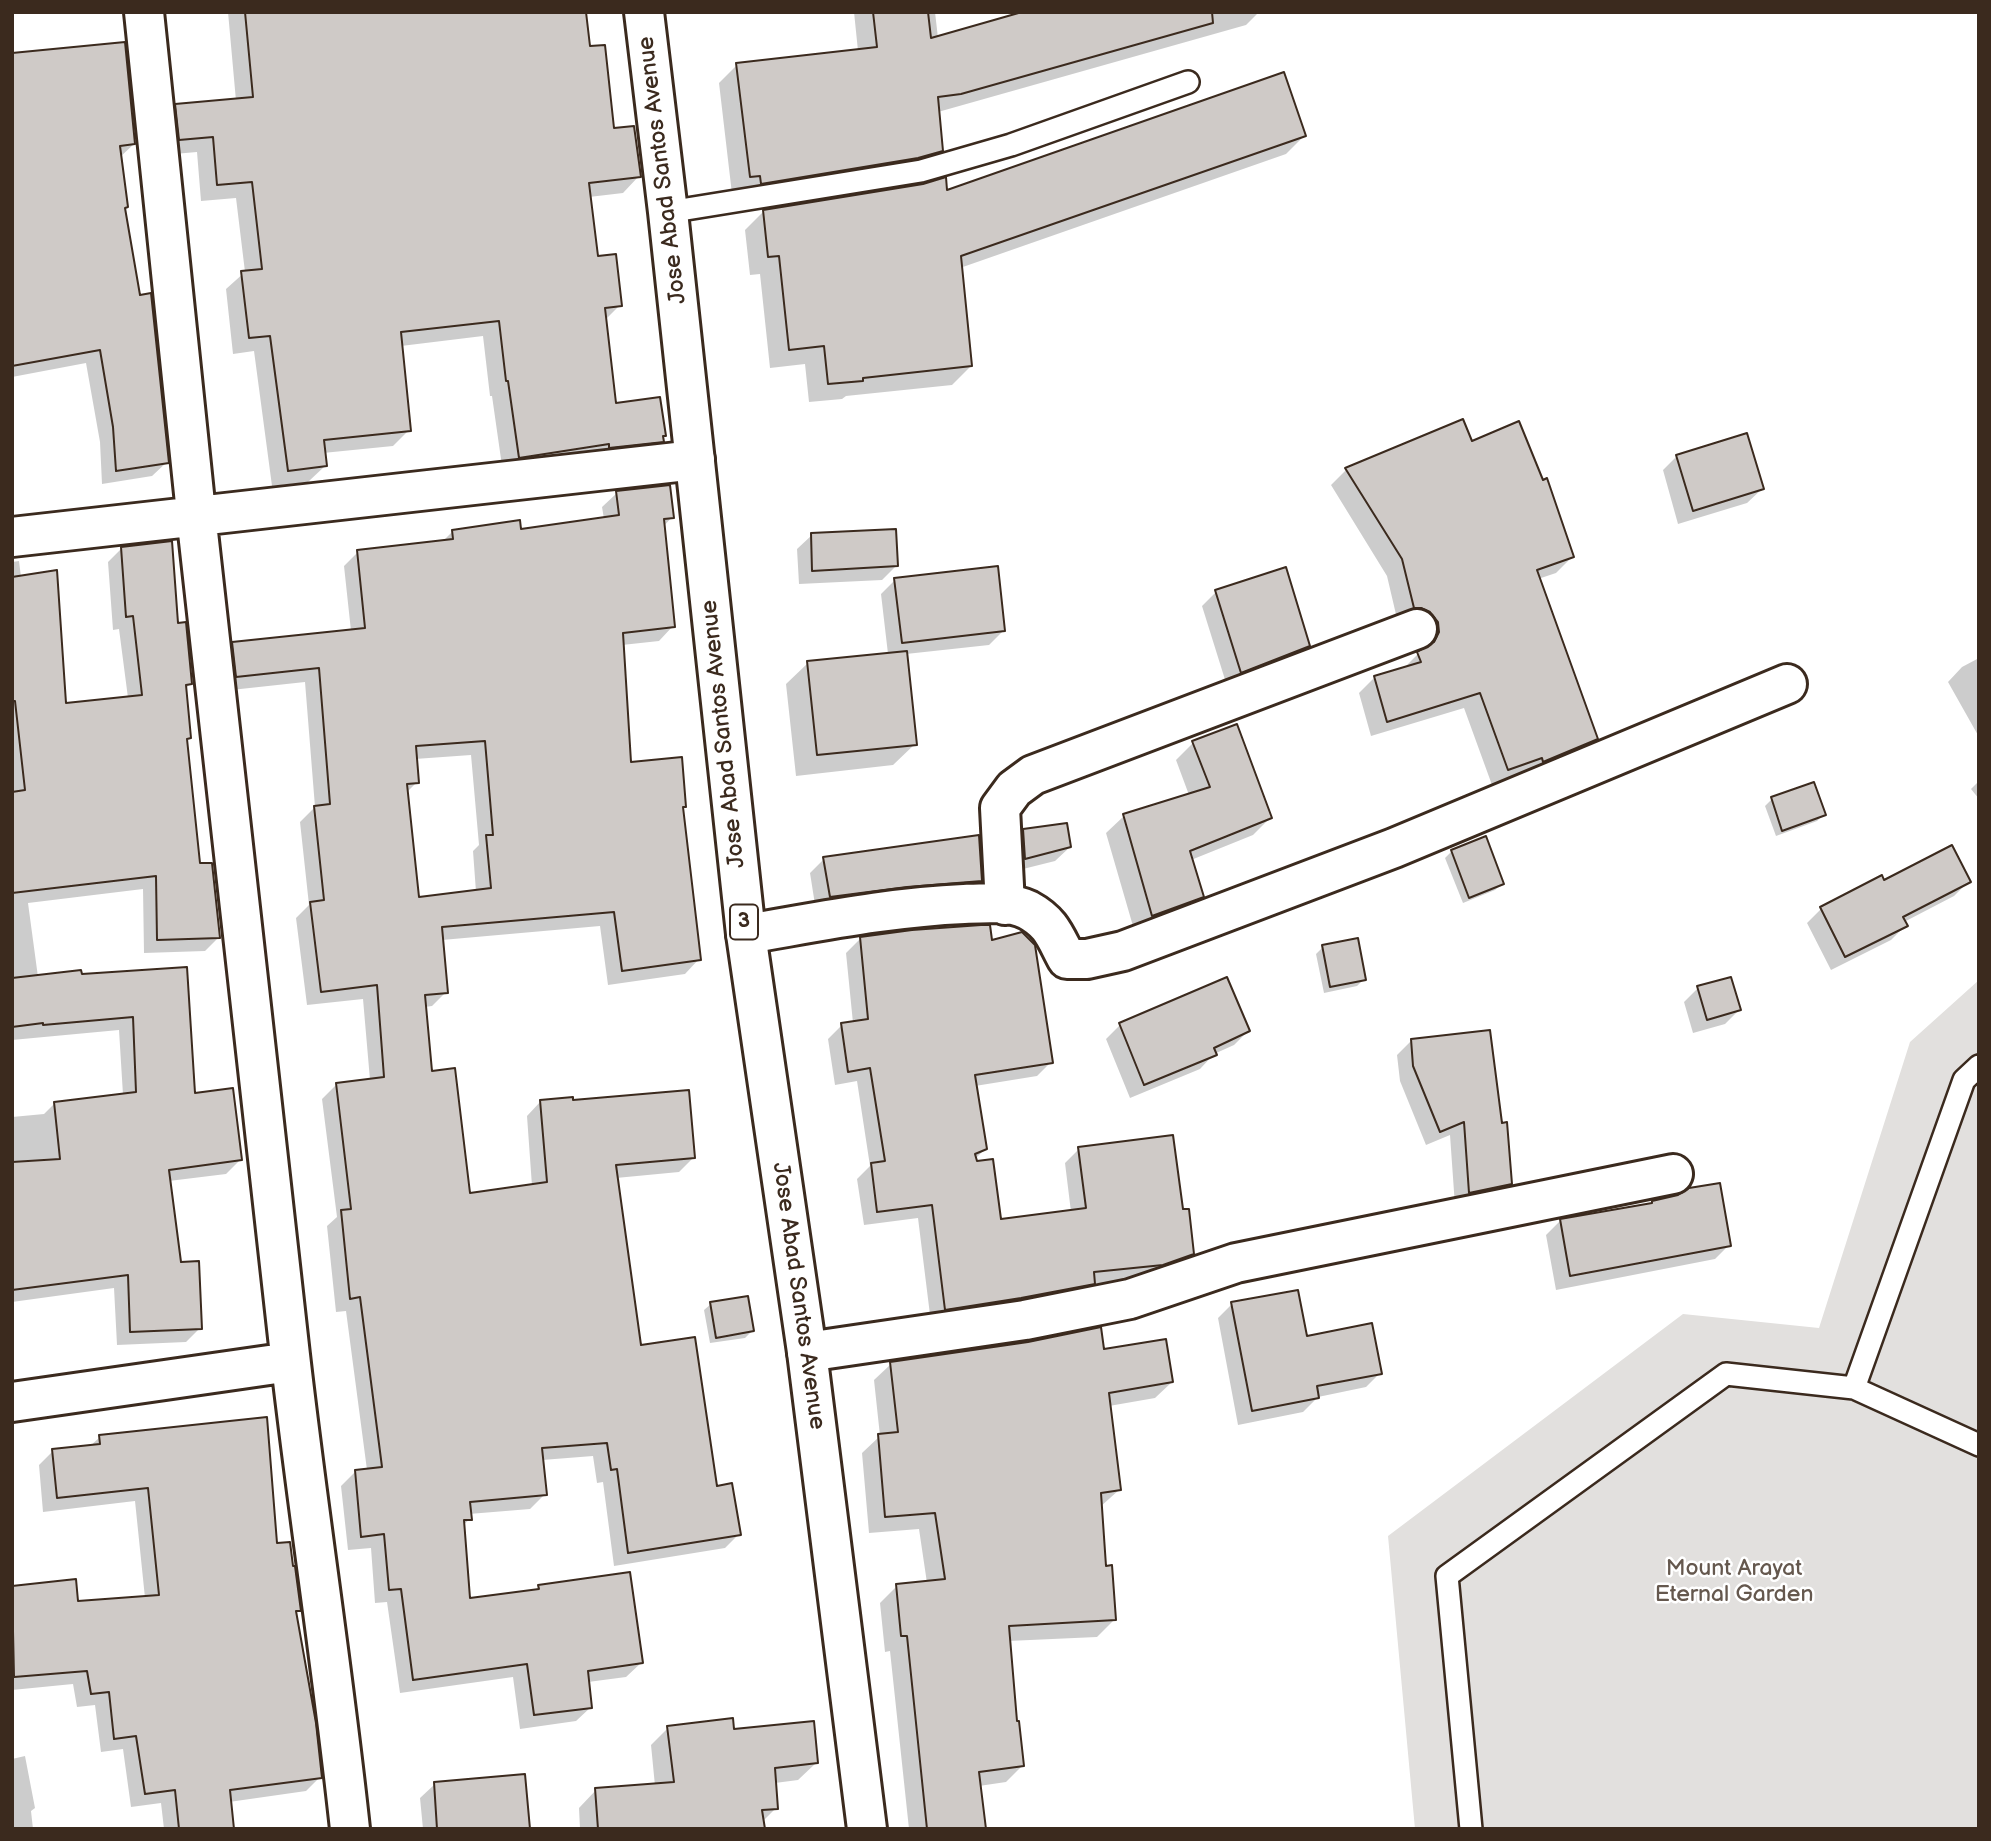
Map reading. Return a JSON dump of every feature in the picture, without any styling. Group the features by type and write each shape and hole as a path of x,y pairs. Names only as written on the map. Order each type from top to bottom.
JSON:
{"main road":[{"path":"144,12 195,517 290,1362 338,1724 349,1829"},
{"name":"Jose Abad Santos Avenue","path":"644,12 746,934 807,1352 867,1829"},
{"path":"12,537 695,460"},
{"path":"1005,905 1000,808 1014,789 1033,775 1417,629"},
{"path":"746,934 916,906 993,903 1025,908 1042,918 1052,928 1067,959 1087,959 1123,951 1394,848 1787,684"},
{"path":"807,1352 1025,1320 1130,1299 1236,1263 1673,1174"},
{"path":"12,1402 290,1362"}],"lane":[{"path":"668,212 921,172 1011,145 1188,82"},
{"path":"1854,1388 1964,1080 1979,1066"},
{"path":"1471,1829 1447,1576 1726,1374 1854,1388 1979,1446"}],"green space":[{"name":"Mount Arayat Eternal Garden","path":"1979,980 1979,1829 1415,1829 1388,1536 1683,1314 1819,1328 1910,1042"}],"building":[{"path":"245,12 586,12 590,46 605,45 614,128 634,126 641,177 589,183 598,256 616,254 622,306 605,308 616,403 660,397 666,436 663,436 664,442 609,448 609,444 519,458 499,321 401,332 411,431 324,440 327,466 288,471 270,336 249,338 241,271 262,269 252,182 217,185 213,137 179,140 175,104 253,97"},
{"path":"873,12 928,12 931,38 1022,12 1212,12 1213,23 961,94 938,97 943,151 918,158 761,184 760,176 750,177 736,63 877,47"},
{"path":"125,42 135,144 120,146 128,207 125,208 140,295 151,293 169,463 116,471 113,427 100,350 12,366 12,53"},
{"path":"1284,72 1306,136 961,256 972,366 828,384 824,346 789,350 779,256 768,257 763,210 923,184 946,177 947,190"},
{"path":"1463,419 1472,441 1519,421 1543,480 1547,478 1574,557 1537,570 1598,739 1543,762 1542,758 1508,770 1480,693 1387,722 1374,676 1421,662 1417,652 1434,642 1439,632 1438,622 1430,612 1414,608 1402,559 1345,468"},
{"path":"1747,433 1764,489 1693,511 1676,455"},
{"path":"670,485 674,518 664,519 675,627 623,633 631,762 682,757 686,807 683,807 701,960 622,971 614,912 442,927 448,993 425,995 432,1071 455,1068 470,1193 547,1182 540,1100 573,1097 573,1100 689,1090 695,1158 616,1165 641,1345 695,1337 717,1486 732,1483 741,1535 628,1553 617,1469 611,1470 607,1443 542,1448 547,1495 470,1502 472,1520 464,1520 470,1598 539,1589 538,1585 630,1572 643,1663 588,1671 592,1708 534,1715 527,1664 413,1680 401,1589 389,1590 384,1534 361,1537 355,1470 382,1467 360,1297 350,1299 341,1210 351,1209 336,1083 384,1077 377,985 321,992 310,902 324,900 314,806 330,804 319,668 236,677 232,642 365,628 357,550 453,539 452,530 520,520 521,529 619,515 616,491","holes":["485,741 493,835 486,835 491,888 419,897 407,784 419,783 416,746"]},
{"path":"896,529 898,566 812,571 811,533"},
{"path":"172,541 178,623 186,622 192,684 186,685 191,738 187,739 200,863 212,863 220,938 157,940 156,876 12,893 12,792 25,790 15,701 12,701 12,577 57,570 66,703 142,695 133,616 126,617 121,547"},
{"path":"998,566 1005,631 902,643 894,578"},
{"path":"1286,567 1310,646 1241,673 1215,590"},
{"path":"907,651 917,745 817,755 807,661"},
{"path":"1237,724 1272,818 1190,851 1204,897 1152,916 1123,814 1210,787 1192,741"},
{"path":"1814,782 1826,815 1782,831 1771,797"},
{"path":"1067,823 1071,847 1025,859 1023,829"},
{"path":"979,835 982,881 830,897 823,857"},
{"path":"1486,836 1504,884 1469,898 1451,850"},
{"path":"1952,845 1971,882 1903,917 1908,926 1845,957 1820,907 1882,875 1884,880"},
{"path":"990,925 992,940 1022,932 1035,945 1053,1063 975,1075 987,1149 975,1154 977,1161 993,1159 1001,1219 1086,1208 1078,1147 1173,1135 1183,1209 1189,1209 1194,1254 1163,1265 1094,1272 1095,1284 945,1310 932,1205 877,1212 871,1163 885,1161 870,1068 848,1072 841,1023 868,1019 860,937"},
{"path":"1358,938 1366,980 1330,987 1322,945"},
{"path":"187,967 195,1093 233,1088 242,1160 169,1170 181,1262 199,1261 202,1329 130,1332 128,1275 12,1290 12,1162 60,1159 54,1102 136,1092 133,1017 12,1027 12,978 81,970 82,974"},
{"path":"1227,977 1250,1031 1214,1048 1217,1055 1144,1085 1119,1023"},
{"path":"1731,977 1741,1010 1707,1020 1697,986"},
{"path":"1490,1030 1502,1123 1507,1122 1512,1184 1469,1193 1464,1122 1440,1132 1413,1066 1411,1039"},
{"path":"1720,1183 1731,1246 1570,1276 1560,1219 1652,1203 1678,1195 1689,1188"},
{"path":"1298,1290 1307,1336 1372,1323 1382,1374 1317,1386 1319,1398 1252,1411 1231,1302"},
{"path":"748,1296 754,1331 716,1338 710,1302"},
{"path":"1101,1327 1104,1349 1166,1339 1173,1382 1109,1393 1121,1490 1101,1493 1106,1566 1112,1565 1116,1620 1009,1626 1017,1721 1024,1766 979,1772 986,1829 927,1829 907,1636 901,1636 896,1584 945,1579 935,1513 885,1517 878,1434 898,1432 890,1362 1028,1342"},
{"path":"267,1417 277,1543 290,1542 295,1566 301,1611 296,1611 316,1723 322,1778 230,1790 234,1829 179,1829 175,1790 145,1794 136,1736 114,1739 109,1692 91,1694 87,1671 14,1677 12,1586 76,1579 78,1601 159,1595 148,1488 57,1498 52,1449 100,1444 99,1435"},
{"path":"733,1718 734,1729 814,1721 818,1763 775,1768 778,1809 762,1810 765,1829 598,1829 595,1788 674,1782 667,1726"},
{"path":"525,1774 530,1829 437,1829 434,1782"}]}
